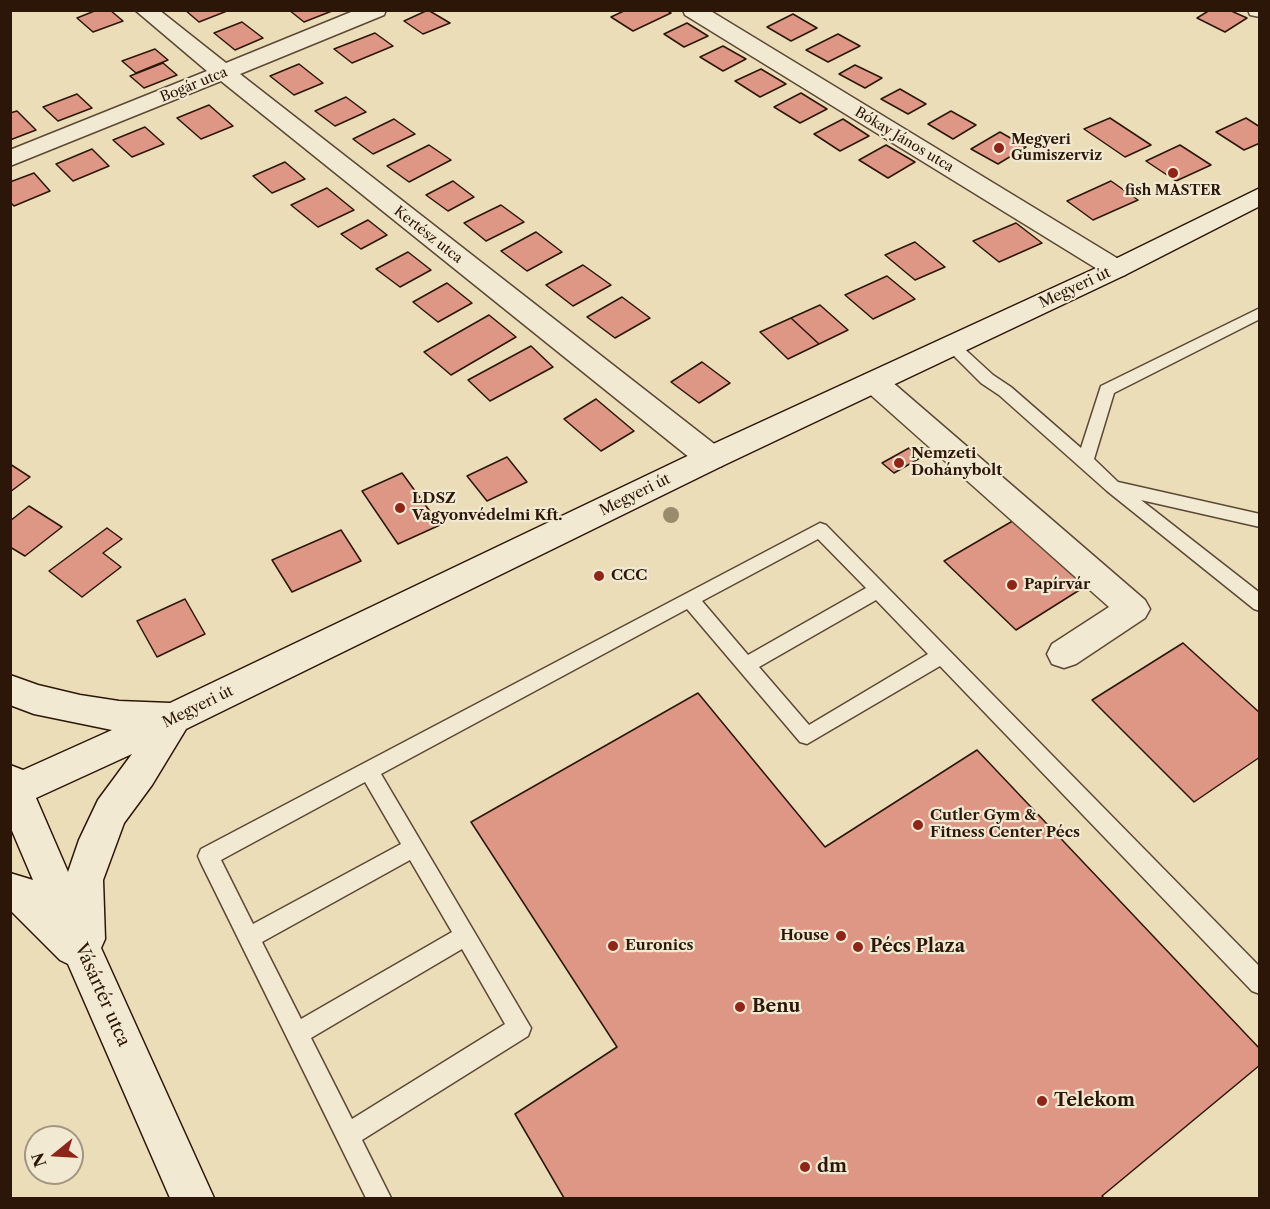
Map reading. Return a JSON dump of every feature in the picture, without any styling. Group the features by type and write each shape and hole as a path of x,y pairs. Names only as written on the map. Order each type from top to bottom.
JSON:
{"street":[{"name":"Kertész utca","path":"145,10 711,458"},
{"name":"Bogár utca","path":"10,159 376,10"},
{"name":"Bókay János utca","path":"693,10 1116,269"},
{"name":"Megyeri út","path":"12,788 174,718 711,458 1116,269 1260,196"},
{"path":"874,382 1133,609 1064,654"},
{"path":"10,689 34,699 80,710 119,716 174,718 139,774 111,812 98,840 84,880 86,959"},
{"name":"Vásártér utca","path":"12,788 192,1198"},
{"path":"10,891 20,893 86,959"}],"lane":[{"path":"1085,461 1107,390 1260,313"},
{"path":"952,346 1113,487 1260,604"},
{"path":"1113,487 1260,521"},
{"path":"379,1198 208,856 820,530 1260,983"},
{"path":"746,665 878,590"},
{"path":"690,600 807,736 942,655"},
{"path":"348,1135 520,1028 369,771"},
{"path":"249,938 414,847"},
{"path":"297,1034 466,935"}],"building":[{"path":"97,10 110,10 123,21 93,32 77,18"},
{"path":"185,10 227,10 227,11 199,22"},
{"path":"289,10 332,10 332,11 304,22"},
{"path":"428,10 450,23 423,34 404,21"},
{"path":"626,10 666,10 671,13 633,31 611,17"},
{"path":"1210,10 1229,10 1247,18 1225,32 1197,18"},
{"path":"793,14 817,28 791,41 767,27"},
{"path":"242,22 263,38 235,50 214,33"},
{"path":"687,23 708,36 684,47 664,34"},
{"path":"375,33 393,46 352,63 334,49"},
{"path":"838,34 860,46 828,62 806,50"},
{"path":"723,46 746,59 723,71 700,57"},
{"path":"155,49 168,60 136,73 122,61"},
{"path":"163,63 177,75 144,88 130,76"},
{"path":"299,64 323,83 294,95 270,76"},
{"path":"855,65 882,78 865,88 839,74"},
{"path":"761,69 786,84 760,97 735,81"},
{"path":"900,89 926,104 908,114 881,99"},
{"path":"801,93 827,109 800,123 774,107"},
{"path":"77,94 92,108 58,121 43,107"},
{"path":"346,97 366,112 335,126 315,111"},
{"path":"209,105 233,126 201,139 177,118"},
{"path":"17,111 36,130 10,140 10,113"},
{"path":"951,111 976,125 953,139 928,124"},
{"path":"1110,118 1151,145 1125,157 1084,129"},
{"path":"1246,118 1260,127 1260,143 1244,150 1216,132"},
{"path":"394,119 415,134 373,154 353,139"},
{"path":"843,119 869,136 840,151 814,134"},
{"path":"145,127 164,144 132,157 113,140"},
{"name":"Megyeri Gumiszerviz","path":"1000,132 1026,147 998,164 971,149"},
{"path":"429,145 451,160 409,182 387,166"},
{"path":"886,145 915,162 888,178 859,160"},
{"path":"1180,145 1211,165 1176,181 1146,161"},
{"path":"92,149 109,166 73,181 56,164"},
{"path":"285,162 305,179 272,193 253,176"},
{"path":"34,173 50,191 14,206 10,202 10,182"},
{"path":"453,181 474,197 448,211 426,195"},
{"path":"1111,181 1138,200 1093,220 1067,201"},
{"path":"327,188 354,210 318,227 291,205"},
{"path":"501,205 524,222 486,241 464,223"},
{"path":"368,220 387,235 361,249 341,234"},
{"path":"1016,223 1042,243 999,262 973,241"},
{"path":"536,232 562,252 527,271 501,251"},
{"path":"915,242 945,267 915,280 885,255"},
{"path":"408,252 431,270 400,287 376,269"},
{"path":"583,265 611,285 573,306 546,285"},
{"path":"887,276 915,299 873,319 845,295"},
{"path":"447,283 472,303 438,322 413,302"},
{"path":"622,297 650,318 615,338 587,317"},
{"path":"820,305 848,330 819,344 791,318"},
{"path":"489,315 516,337 451,375 424,352"},
{"path":"791,318 819,344 788,359 760,332"},
{"path":"531,346 553,367 490,401 468,380"},
{"path":"702,362 730,383 699,403 671,382"},
{"path":"596,399 634,431 601,451 564,419"},
{"path":"909,448 920,458 894,473 882,463"},
{"path":"507,457 527,482 487,501 467,476"},
{"path":"10,464 30,477 10,492"},
{"name":"LDSZ Vagyonvédelmi Kft.","path":"402,473 440,525 398,544 362,491"},
{"path":"29,506 62,527 25,556 10,547 10,521"},
{"path":"1016,519 1089,584 1016,630 944,561"},
{"path":"107,528 122,539 103,553 121,567 82,597 49,571"},
{"path":"341,530 361,561 292,592 272,560"},
{"path":"185,599 205,634 157,657 137,621"},
{"path":"1183,643 1260,713 1260,757 1194,802 1092,700"},
{"name":"Pécs Plaza","path":"698,693 825,847 977,750 1260,1049 1260,1065 1102,1196 1104,1198 564,1198 515,1114 617,1047 471,822"}],"place":[{"name":"Megyeri Gumiszerviz","path":"999,148"},
{"name":"fish MASTER","path":"1173,173"},
{"name":"Nemzeti Dohánybolt","path":"899,463"},
{"name":"LDSZ Vagyonvédelmi Kft.","path":"400,508"},
{"name":"CCC","path":"599,576"},
{"name":"Papírvár","path":"1012,585"},
{"name":"Cutler Gym & Fitness Center Pécs","path":"918,825"},
{"name":"House","path":"841,936"},
{"name":"Euronics","path":"613,946"},
{"name":"Pécs Plaza","path":"858,947"},
{"name":"Benu","path":"740,1007"},
{"name":"Telekom","path":"1042,1101"},
{"name":"dm","path":"805,1167"}]}
